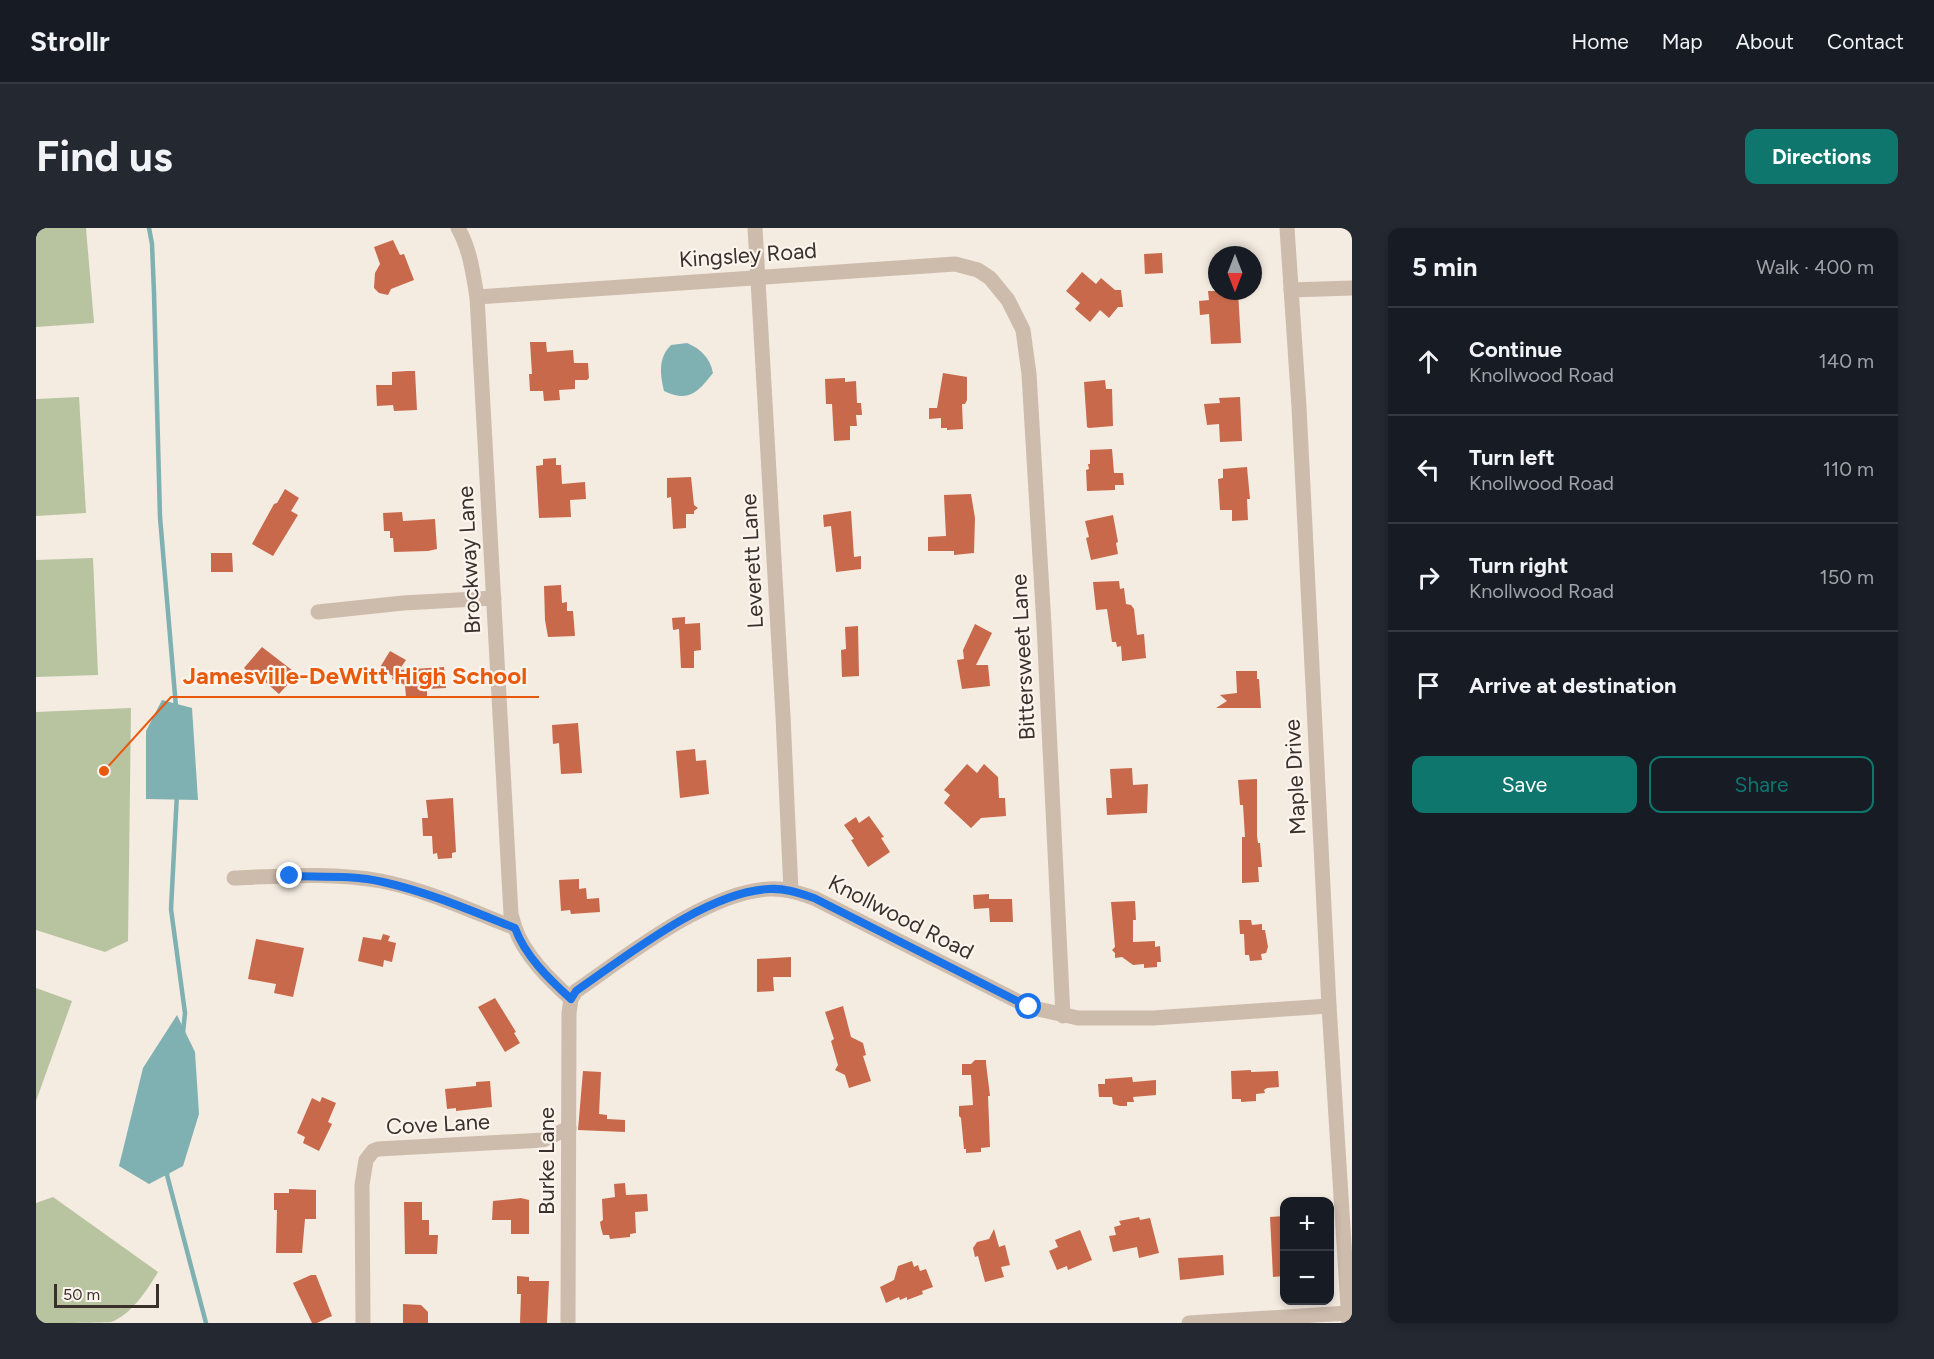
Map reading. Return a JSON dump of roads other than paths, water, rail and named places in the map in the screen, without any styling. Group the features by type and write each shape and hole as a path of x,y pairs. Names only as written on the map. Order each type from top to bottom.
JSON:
{"street":[{"name":"Brockway Lane","path":"458,228 465,240 473,269 477,297 511,914 515,928"},
{"name":"Leverett Lane","path":"755,228 791,891"},
{"name":"Maple Drive","path":"1287,228 1299,407 1329,1006 1347,1214 1348,1318"},
{"name":"Kingsley Road","path":"477,297 955,264 978,270 990,278 1008,300"},
{"path":"1291,290 1352,288"},
{"name":"Bittersweet Lane","path":"1008,300 1023,330 1029,374 1063,1016"},
{"path":"318,612 403,603 494,598"},
{"path":"234,878 290,876 360,878 384,882 440,898 515,928 518,937 546,977 571,999"},
{"name":"Knollwood Road","path":"571,999 576,991 670,926 729,897 771,888 814,898 1029,1007 1063,1016 1153,1018 1329,1006"},
{"name":"Burke Lane","path":"568,1323 569,1013 571,999"},
{"name":"Cove Lane","path":"363,1323 362,1185 366,1160 373,1152 378,1149 444,1144 543,1140 569,1128"},
{"path":"1189,1323 1348,1318"}],"water":[{"path":"687,343 704,355 713,373 703,386 692,394 680,396 664,391 662,361 671,345"},
{"path":"162,700 192,708 198,800 146,799 146,731"},
{"path":"177,1015 195,1052 199,1114 183,1166 149,1184 119,1166 143,1068"}],"waterway":[{"path":"149,228 154,293 160,517 176,707"},
{"path":"177,793 171,909 185,1013 183,1033"},
{"path":"168,1169 167,1175 206,1323"}],"place":[{"name":"Jamesville-DeWitt High School","path":"104,771"}]}
